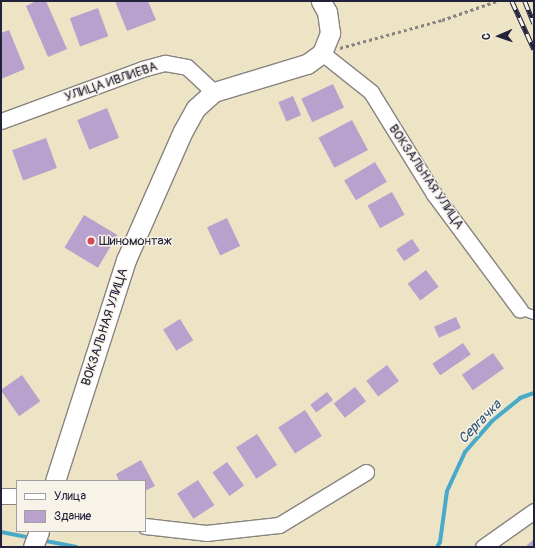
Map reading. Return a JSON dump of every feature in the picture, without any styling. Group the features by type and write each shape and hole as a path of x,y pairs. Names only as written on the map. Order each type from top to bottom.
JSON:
{"street":[{"path":"321,1 327,12 330,33 322,53"},
{"name":"ВОКЗАЛЬНАЯ УЛИЦА","path":"55,480 126,260 183,131 196,108 214,92 307,64 322,53 371,92 434,194 520,310"},
{"name":"УЛИЦА ИВЛИЕВА","path":"1,121 142,69 165,63 187,67 214,92"},
{"path":"146,526 206,533 279,526 366,472"},
{"path":"1,496 16,496"},
{"path":"483,547 534,511"},
{"path":"33,547 39,532"}],"lane":[{"path":"520,310 534,315"}],"path":[{"path":"322,53 442,20 497,1"}],"building":[{"path":"36,1 46,1 67,49 48,57 26,6"},
{"path":"115,1 148,1 156,20 127,31"},
{"path":"98,8 108,36 80,46 70,18"},
{"path":"9,30 25,69 1,79 1,33"},
{"path":"333,84 344,108 312,122 301,99"},
{"path":"293,96 301,115 286,122 278,102"},
{"path":"107,108 119,138 89,150 77,120"},
{"path":"352,120 368,150 334,168 318,138"},
{"path":"46,138 57,168 23,180 12,150"},
{"path":"375,162 387,182 356,200 344,181"},
{"path":"392,192 405,215 380,228 368,206"},
{"name":"Шиномонтаж","path":"84,215 117,235 98,268 64,248"},
{"path":"227,218 240,246 220,255 207,227"},
{"path":"412,239 420,251 404,261 396,250"},
{"path":"426,270 439,287 420,301 408,284"},
{"path":"456,317 461,328 439,338 434,327"},
{"path":"180,319 193,340 176,351 163,330"},
{"path":"463,343 471,355 440,375 432,364"},
{"path":"493,353 504,369 473,390 462,375"},
{"path":"387,365 399,381 378,397 366,381"},
{"path":"22,375 40,401 19,416 1,390"},
{"path":"355,387 366,401 345,418 334,404"},
{"path":"327,392 333,400 316,413 310,405"},
{"path":"305,410 322,436 295,453 278,427"},
{"path":"257,434 277,465 256,479 236,448"},
{"path":"141,460 155,486 146,490 146,480 119,480 116,474"},
{"path":"227,462 244,485 229,496 212,473"},
{"path":"198,480 214,505 193,519 177,494"},
{"path":"534,539 534,547 525,547"}],"waterway":[{"name":"Сергачка","path":"437,547 440,542 447,491 465,452 492,421 520,398 534,393"},
{"name":"Сергачка","path":"1,532 32,538"},
{"name":"Сергачка","path":"41,540 76,547"}],"railway":[{"path":"512,1 534,49"},
{"path":"525,1 534,23"}],"place":[{"name":"Шиномонтаж","path":"91,241"}]}
